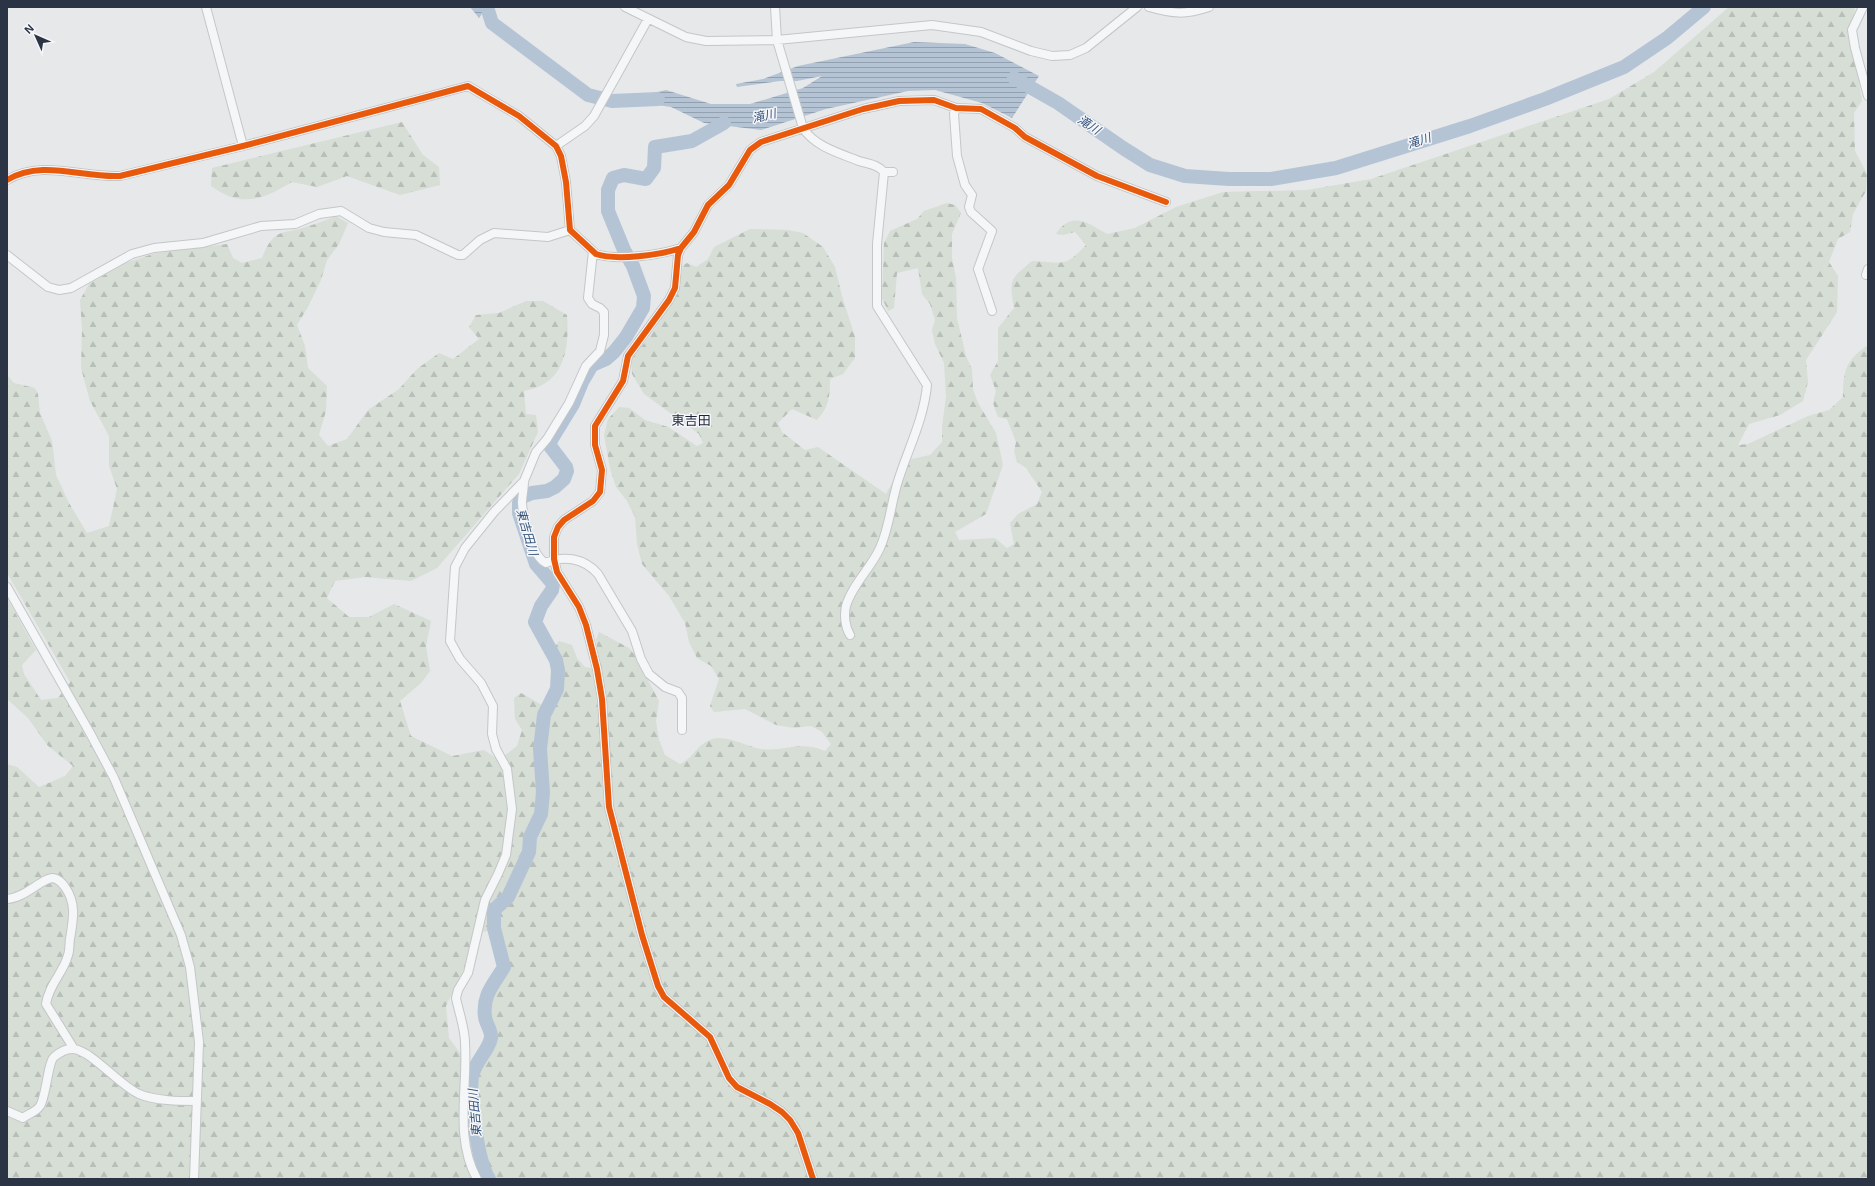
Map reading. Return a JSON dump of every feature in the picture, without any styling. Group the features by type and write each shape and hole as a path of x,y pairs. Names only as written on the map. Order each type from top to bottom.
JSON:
{"street":[{"path":"206,7 243,146"},
{"path":"625,7 648,20 686,37 706,41 777,40 932,25 981,32 1031,51 1052,56 1070,55 1086,48 1137,7"},
{"path":"775,7 777,40 803,128 808,137 820,144 859,161 880,167 884,172 877,244 877,306 927,385 917,430 898,479 885,537 866,573 855,587 846,606 847,629 850,635"},
{"path":"1149,7 1177,14 1192,13 1209,7"},
{"path":"1863,7 1852,30 1855,48 1868,96"},
{"path":"556,146 570,138 594,116 648,20"},
{"path":"7,180 31,170 44,169 108,177 120,176 243,146 468,86 519,116 556,146 561,156 566,182 570,230 593,251 601,256 629,256 681,248"},
{"path":"813,1179 798,1133 790,1120 782,1112 770,1104 736,1087 729,1078 710,1037 664,997 658,986 640,927 609,807 602,699 597,669 579,607 558,572 554,559 554,537 558,527 564,520 593,501 600,492 602,470 595,445 595,426 623,382 628,356 669,300 674,288 678,255 681,248 694,232 708,205 729,185 750,150 761,142 863,109 904,101 934,100 956,108 981,109 1015,128 1025,137 1097,176 1166,202"},
{"path":"956,108 954,114 957,156 965,184 972,195 969,207 971,212 992,231 978,269 992,311"},
{"path":"884,172 893,172"},
{"path":"7,255 48,287 59,290 71,288 132,254 167,246 203,243 269,224 294,224 333,211 348,213 369,228 384,232 416,235 458,255 463,255 480,240 494,233 511,233 548,237 570,230"},
{"path":"593,251 588,298 592,304 604,312 604,334 600,351 586,366 569,403 547,439 536,452 524,481 522,498 524,518 537,555 542,561 546,563 554,559 569,558 592,568 598,574 632,631 641,659 648,674 665,688 678,692 682,698 682,730"},
{"path":"477,1179 466,1153 464,1128 465,1044 456,998 458,990 468,973 485,900 506,855 510,830 511,792 507,769 496,749 492,734 493,706 481,683 460,659 450,641 455,567 458,559 494,512 524,481"},
{"path":"7,587 114,778 181,935 190,967 199,1042 194,1179"},
{"path":"7,899 14,899 28,892 46,879 54,878 62,882 71,896 74,907 68,955 47,995 46,1004 74,1050"},
{"path":"7,1111 23,1118 27,1115 33,1114 40,1106 52,1058 63,1050 74,1050 83,1053 129,1089 141,1095 176,1101 197,1101"}],"green space":[{"path":"1729,7 1855,7 1848,34 1862,101 1854,113 1855,151 1867,174 1866,191 1853,214 1850,232 1838,239 1829,262 1838,276 1837,312 1806,360 1808,382 1803,401 1780,415 1749,424 1738,445 1748,444 1808,416 1829,410 1843,397 1845,373 1850,361 1868,345 1868,1179 7,1179 7,764 17,767 39,787 65,776 73,766 48,746 28,718 7,699 7,598 36,650 22,665 24,674 41,700 58,698 70,682 7,573 7,375 14,383 35,388 38,394 40,413 52,441 56,475 69,503 87,533 109,526 117,489 109,466 109,436 90,401 81,368 82,329 80,300 89,284 125,263 156,253 227,244 233,258 242,263 262,258 266,248 274,237 284,232 310,226 336,216 348,223 339,244 327,260 321,280 308,307 297,325 305,346 308,368 327,386 326,411 319,435 328,446 347,439 368,410 399,389 417,369 439,353 453,359 479,339 469,327 476,315 499,313 526,301 543,301 567,315 567,345 565,354 557,372 542,385 524,391 526,414 536,415 538,432 519,474 437,568 411,581 365,577 335,581 327,598 349,617 369,617 394,604 431,621 426,646 430,671 421,683 400,701 411,736 452,756 484,750 499,760 517,746 522,730 515,719 514,698 521,693 549,709 558,695 561,680 559,664 554,648 559,641 572,645 577,658 585,667 592,668 599,660 596,640 599,632 629,648 634,654 659,701 656,721 659,740 665,755 680,764 688,759 701,745 716,738 729,739 761,749 808,746 825,751 831,744 822,732 811,726 794,728 776,725 745,709 714,712 710,706 719,679 711,666 697,658 689,642 685,623 669,596 642,564 637,544 635,517 627,501 616,487 610,468 604,435 608,419 619,407 629,408 645,420 668,427 697,446 703,443 699,434 644,394 632,374 631,360 653,332 676,297 683,265 687,263 696,267 708,259 714,247 750,229 788,230 803,233 823,247 835,267 842,296 855,337 855,358 843,374 830,379 828,401 817,420 792,409 778,423 782,432 805,450 818,447 886,494 896,476 912,459 930,455 942,442 942,427 946,396 944,363 935,344 932,330 935,320 930,304 922,294 918,268 897,273 894,308 888,311 882,298 884,243 890,231 917,219 924,211 947,203 955,205 961,213 952,234 952,258 956,278 957,318 966,356 972,369 973,389 978,403 996,433 1003,465 986,514 955,532 959,540 995,538 1007,548 1014,544 1010,523 1018,514 1037,504 1042,492 1026,468 1017,462 1014,451 1016,442 1007,419 998,417 993,403 996,391 990,375 998,361 998,328 1014,308 1012,285 1015,276 1019,272 1032,261 1056,263 1067,261 1079,253 1086,245 1075,232 1063,235 1056,234 1068,222 1080,221 1107,234 1135,228 1176,207 1223,192 1307,190 1371,179 1609,99 1654,72","holes":["492,930 504,949 507,970 496,988 489,1008 495,1034 480,1067 469,1065 449,1038 446,1006 471,954 477,933"]},
{"path":"402,122 423,155 439,167 440,185 400,195 347,176 317,187 292,182 271,193 252,199 232,197 211,186 212,168"}],"water":[{"path":"470,7 487,7 479,18"},
{"path":"914,42 965,44 995,53 1039,76 1012,118 982,103 935,90 908,91 826,109 761,130 704,123 671,107 657,105 638,106 640,96 666,90 711,104 750,104 803,88 822,76 797,81 780,81 737,87 736,84 763,79 798,66"}],"waterway":[{"name":"滝川","path":"487,7 492,23 588,95 612,101 658,99"},
{"name":"滝川","path":"1014,78 1058,103 1150,165 1185,176 1229,179 1271,179 1336,168 1470,126 1545,99 1624,67 1667,38 1704,7"},
{"name":"東吉田川","path":"489,1179 481,1159 478,1145 471,1086 475,1067 487,1048 491,1038 491,1033 485,1017 485,1002 490,990 504,967 494,928 494,910 508,897 529,852 530,837 541,814 543,792 540,749 544,715 557,689 558,670 556,660 535,622 541,606 552,590 553,584 536,564 519,513 519,503 522,497 532,493 547,491 555,487 564,479 567,471 566,467 550,446 551,440 573,404 582,382 592,365 606,359 614,352 626,337 643,308 644,296 633,266 624,250 608,211 608,190 613,178 624,175 646,179 654,168 655,147 692,141 724,123"}],"cycle path":[{"path":"7,180 21,174 48,170 91,175 120,176 243,146 468,86 519,116 556,146 561,156 566,182 570,230 596,254 605,256 638,256 662,253 681,248 694,232 708,205 729,185 750,150 761,142 863,109 899,101 934,100 956,108 981,109 1015,128 1025,137 1097,176 1166,202"},
{"path":"681,248 678,255 675,288 669,300 628,356 623,381 595,426 595,445 602,470 600,492 593,501 564,520 558,527 554,537 554,559 557,572 579,607 586,625 597,669 602,699 609,807 642,935 658,986 664,997 710,1037 729,1078 737,1087 770,1104 782,1112 790,1120 798,1133 813,1179"}],"district":[{"name":"東吉田","path":"691,420"}]}
